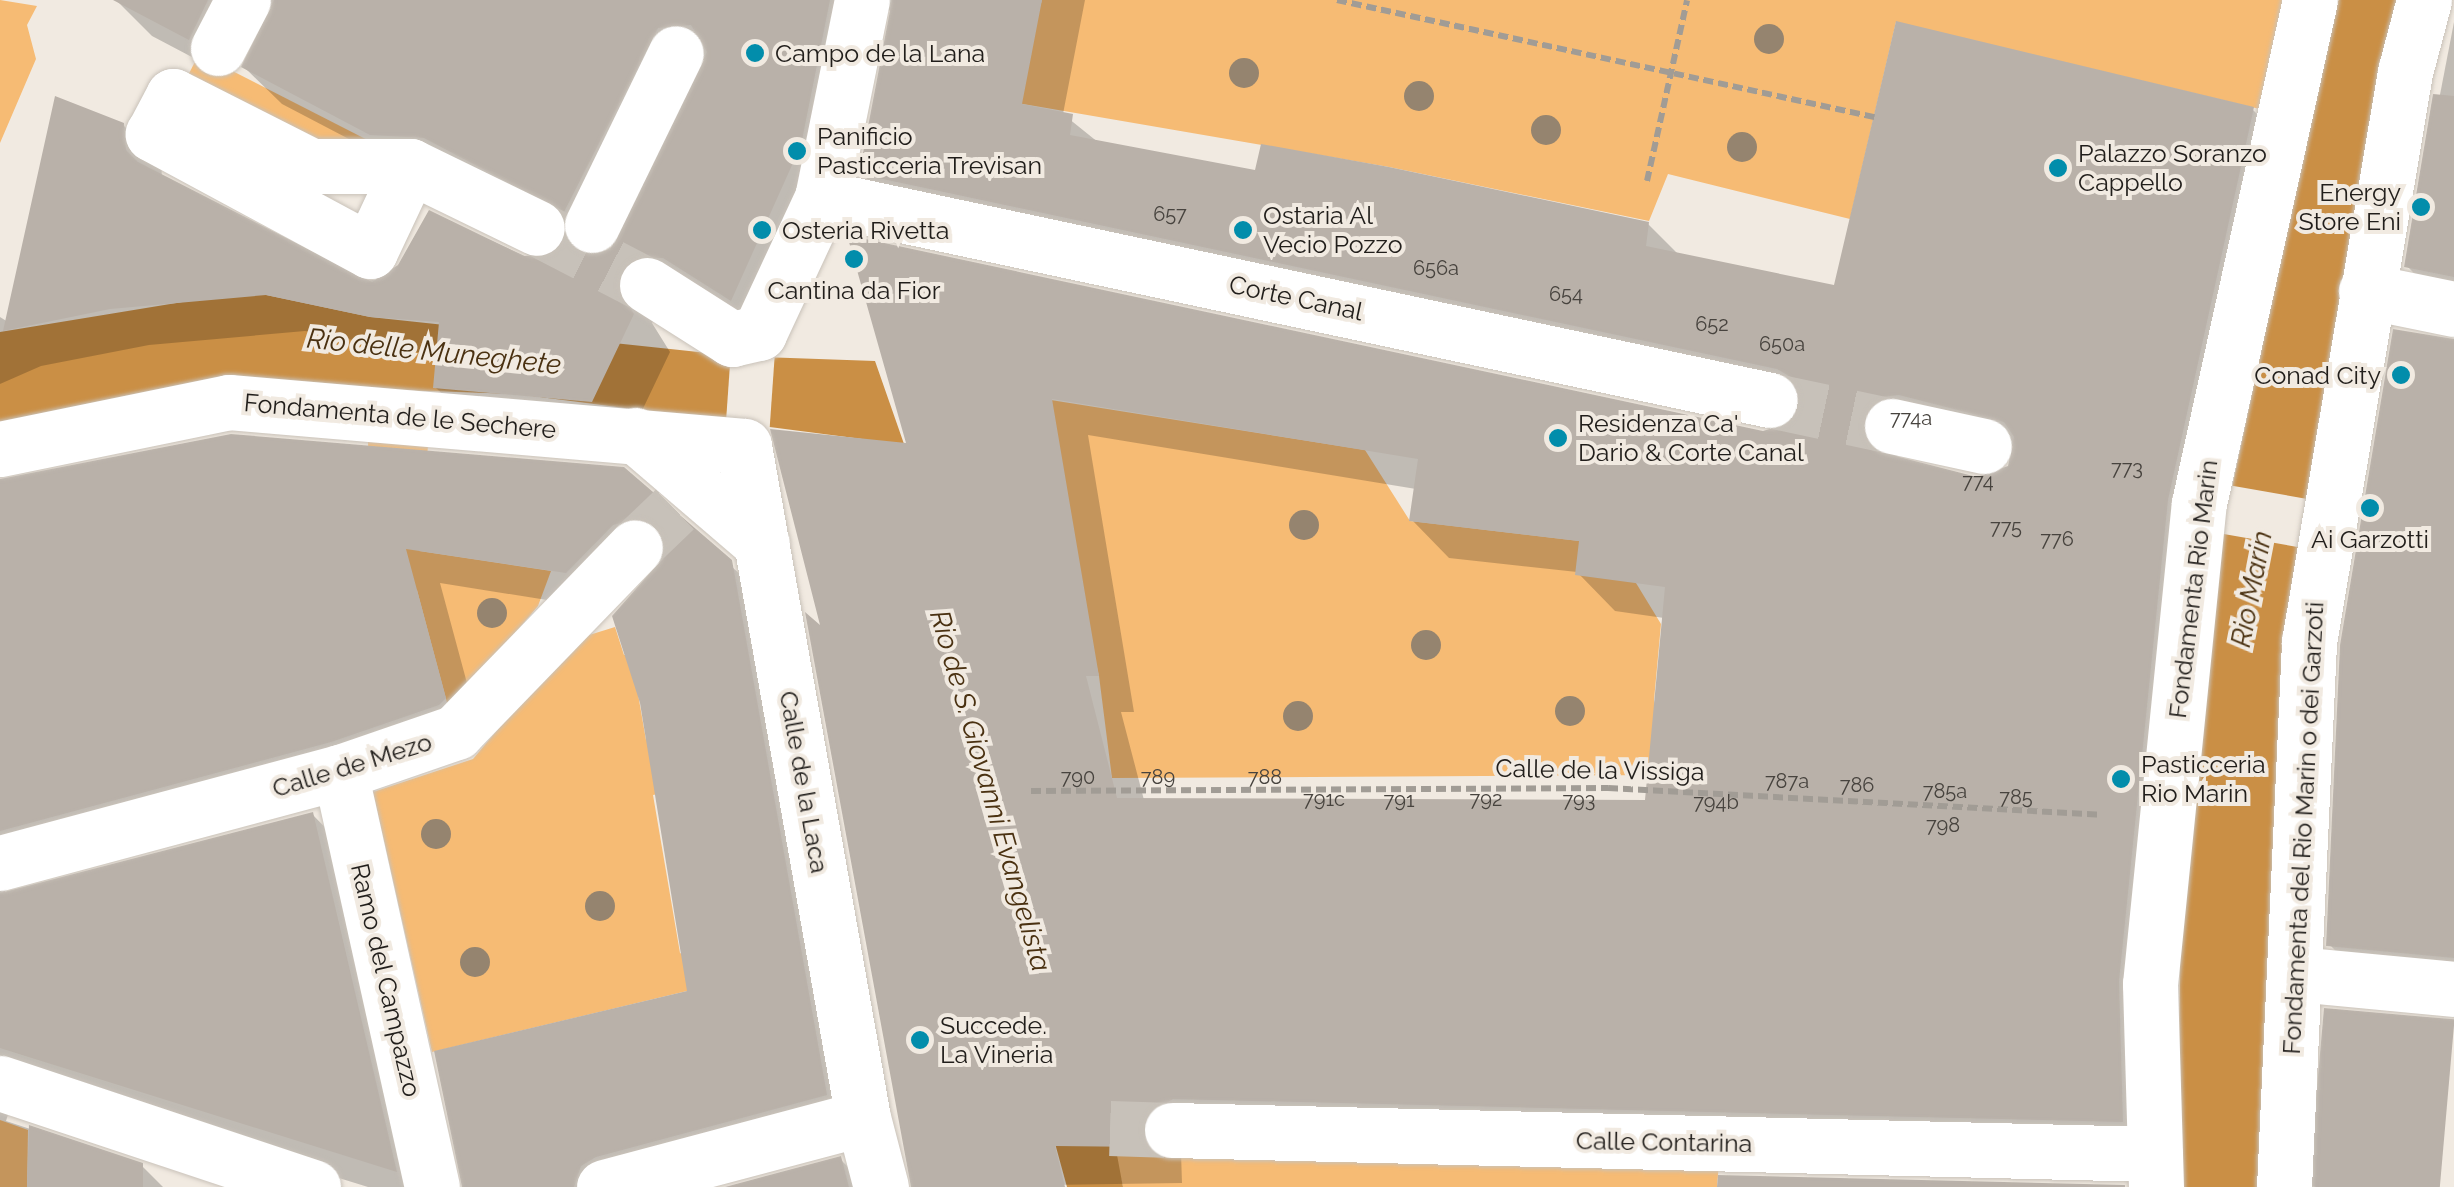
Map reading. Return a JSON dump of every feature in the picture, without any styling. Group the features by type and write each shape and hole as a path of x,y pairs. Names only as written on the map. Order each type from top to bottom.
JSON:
{"street":[{"path":"218,48 243,0"},
{"path":"646,285 732,339 759,332 822,198 835,69 862,0"},
{"name":"Fondamenta Rio Marin","path":"2156,1171 2150,984 2193,502 2310,0"},
{"name":"Fondamenta del Rio Marin o dei Garzoti","path":"2284,1187 2309,642 2366,292 2424,0"},
{"path":"592,225 676,53"},
{"path":"210,140 300,186 370,251 402,166"},
{"path":"300,186 402,166 537,228"},
{"name":"Corte Canal","path":"822,198 1770,400"},
{"path":"2366,292 2454,309"},
{"name":"Fondamenta de le Sechere","path":"0,449 228,402 744,446"},
{"path":"1892,426 1984,446"},
{"path":"635,435 688,496 762,544"},
{"path":"688,496 744,446"},
{"name":"Calle de la Laca","path":"744,446 863,1118"},
{"name":"Calle de Mezo","path":"0,863 340,772 456,732 635,547"},
{"name":"Ramo del Campazzo","path":"340,772 432,1187"},
{"path":"2296,974 2454,989"},
{"path":"0,1084 175,1165 314,1187"},
{"path":"604,1187 863,1118 881,1187"},
{"name":"Calle Contarina","path":"1172,1130 2156,1171"}],"path":[{"path":"1336,0 1874,117"},
{"path":"1647,181 1687,0"},
{"name":"Calle de la Vissiga","path":"1031,791 1608,788 2052,810 2166,824"}],"shaded area":[{"path":"0,0 37,6 27,25 36,59 0,143"},
{"path":"1042,0 2284,0 2268,111 1896,22 1850,219 1668,174 1649,221 1389,167 1012,102"},
{"path":"199,54 389,151 312,160 180,91"},
{"path":"1032,397 1365,450 1410,521 1579,541 1636,583 1661,624 1654,700 1668,775 1112,778 1099,676"},
{"path":"368,432 429,434 419,551 551,571 538,606 449,710 417,590 369,555"},
{"path":"615,627 624,655 631,654 646,740 764,773 653,795 680,953 733,980 432,1052 373,792 473,759 573,640"},
{"path":"0,1120 28,1130 27,1187 0,1187"},
{"path":"1113,1146 1719,1162 1717,1187 1123,1187"}],"water":[{"name":"Rio Marin","path":"2336,0 2413,0 2270,1187 2178,1187 2180,949 2221,539"},
{"path":"225,295 266,295 370,317 736,356 875,361 1076,936 1123,1187 1067,1187 862,439 517,394 205,384 0,423 0,332"}],"pier":[{"path":"731,350 775,353 769,431 726,428"},
{"path":"2228,485 2322,501 2313,550 2219,533"}],"building":[{"path":"113,0 208,0 189,40"},
{"path":"274,0 830,0 801,145 731,301 663,258 632,258 616,285 634,314 592,402 433,388 439,322 370,317 266,295 110,309 3,331 55,96 124,123 126,150 138,162 372,282 398,265 429,210 524,256 554,254 565,241 579,253 610,250 707,52 691,25 658,28 564,212 424,138 370,135 241,67"},
{"path":"892,0 1042,0 1022,104 1073,114 1070,135 1255,170 1261,144 1389,167 1649,222 1646,246 1834,285 1896,21 2254,107 2168,500 2119,981 2123,1122 1173,1099 1145,1115 1146,1147 1055,1146 1065,1187 911,1187 805,612 820,625 770,429 906,443 847,235 1763,431 1792,422 1801,406 1792,378 1777,369 859,174","holes":["1899,395 2004,422 2014,437 2008,466 1977,477 1872,450 1862,418 1882,397","1052,399 1418,459 1409,521 1579,541 1575,575 1665,587 1645,800 1117,798 1086,676 1099,676"]},
{"path":"2433,94 2454,96 2454,277 2404,267"},
{"path":"2393,329 2454,339 2454,958 2326,946 2340,645"},
{"path":"231,434 624,467 732,560 827,1095 596,1157 581,1166 574,1187 462,1187 434,1051 687,991 640,703 612,616 665,556 665,538 644,517 613,525 566,573 406,549 446,698 439,705 331,742 0,831 0,479"},
{"path":"313,812 397,1172 0,1048 0,893"},
{"path":"2324,1008 2454,1019 2440,1187 2308,1186"},
{"path":"29,1125 143,1163 143,1187 27,1187"},
{"path":"841,1156 849,1187 725,1187"},
{"path":"1718,1175 2125,1185 2125,1187 1717,1187"}],"tunnel":[{"path":"537,228 647,285"},
{"path":"1770,400 1892,426"},
{"path":"635,547 680,504"},
{"path":"1110,1128 1172,1130"}],"place":[{"name":"Campo de la Lana","path":"755,53"},
{"name":"Panificio Pasticceria Trevisan","path":"797,151"},
{"name":"Palazzo Soranzo Cappello","path":"2058,168"},
{"name":"Energy Store Eni","path":"2421,207"},
{"name":"Osteria Rivetta","path":"762,230"},
{"name":"Ostaria Al Vecio Pozzo","path":"1243,230"},
{"name":"Cantina da Fior","path":"854,259"},
{"name":"Conad City","path":"2401,375"},
{"name":"Residenza Ca' Dario & Corte Canal","path":"1558,438"},
{"name":"Ai Garzotti","path":"2370,508"},
{"name":"Pasticceria Rio Marin","path":"2121,779"},
{"name":"Succede. La Vineria","path":"920,1040"}],"water label":[{"name":"Rio delle Muneghete","path":"434,352"},
{"name":"Rio de S. Giovanni Evangelista","path":"990,791"}]}
